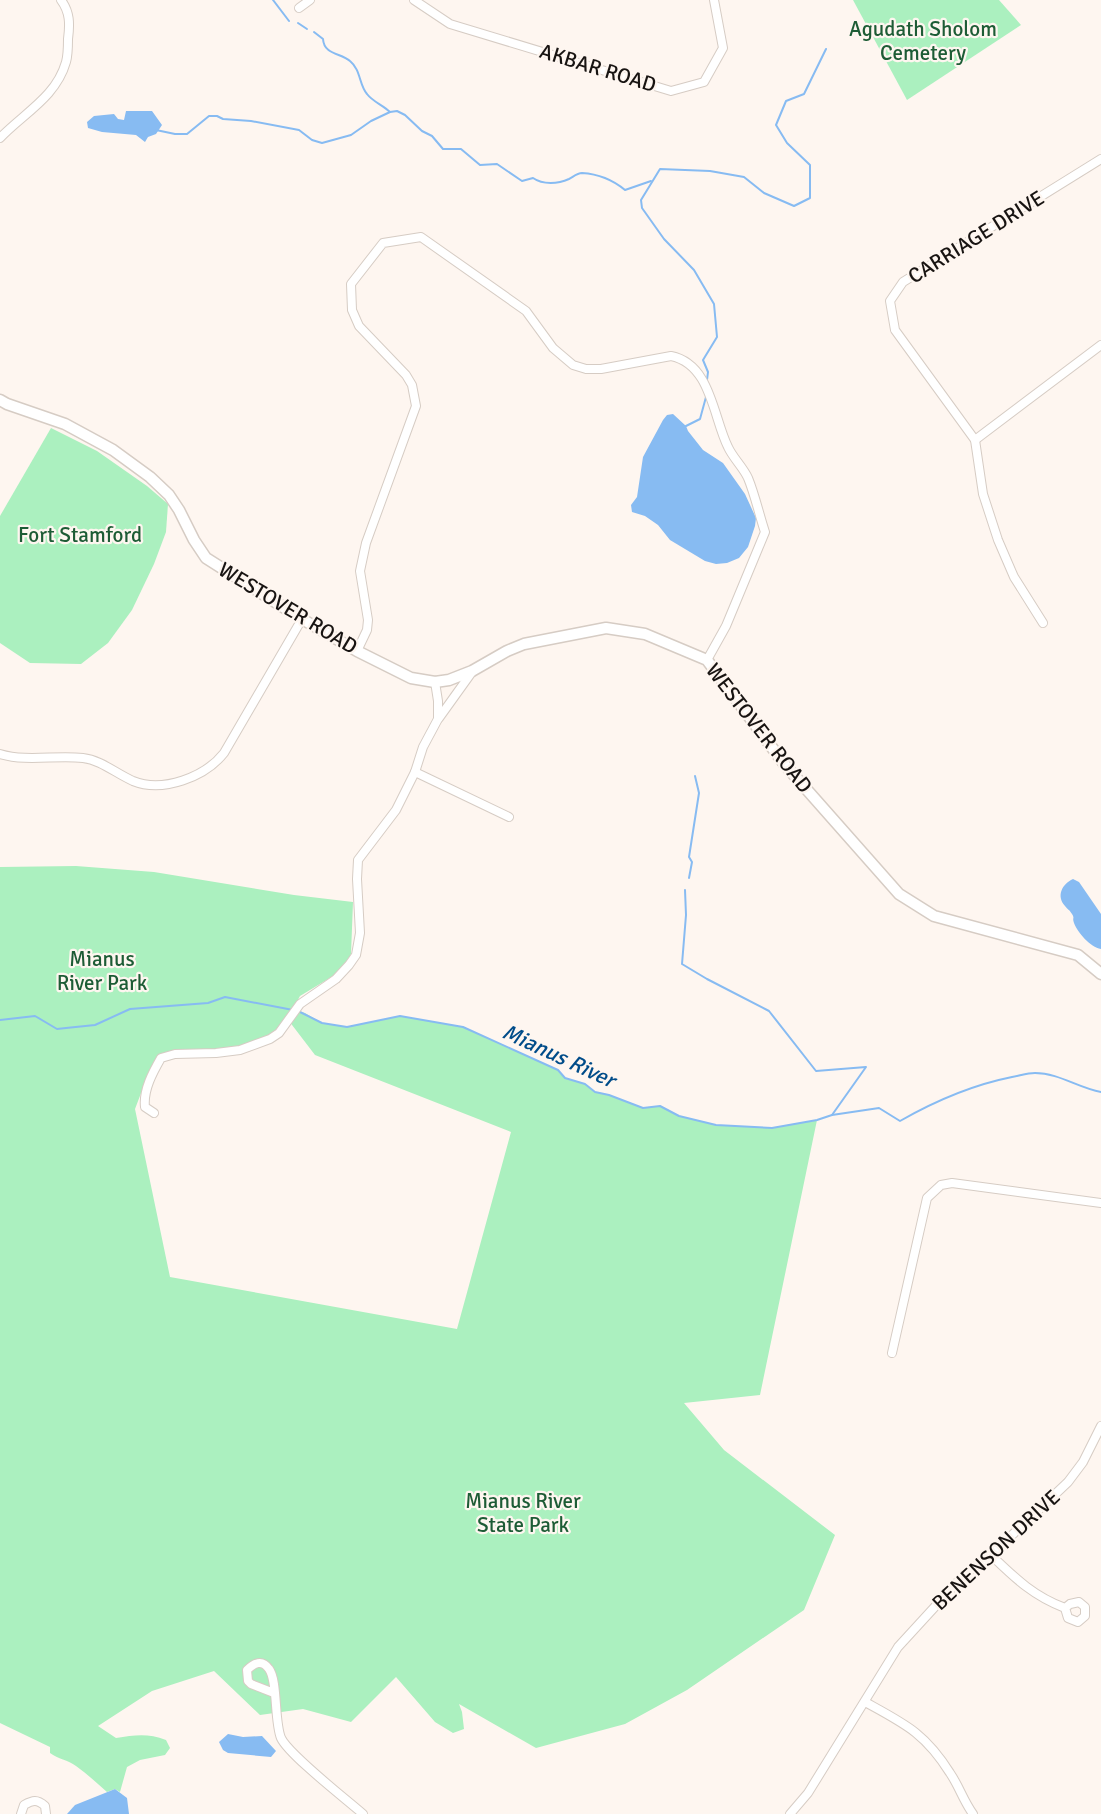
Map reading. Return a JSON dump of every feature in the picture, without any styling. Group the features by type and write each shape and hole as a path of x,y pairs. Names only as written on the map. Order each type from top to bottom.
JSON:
{"street":[{"path":"0,138 41,102 56,85 66,62 69,33 68,9 61,0"},
{"path":"299,8 310,0"},
{"name":"AKBAR ROAD","path":"414,0 450,24 671,91 704,82 723,48 714,0"},
{"name":"CARRIAGE DRIVE","path":"1043,623 1014,577 998,540 983,494 975,440 895,330 890,301 903,282 1101,159"},
{"path":"357,651 368,620 360,571 366,543 416,406 412,385 406,375 359,326 352,310 351,284 383,243 421,237 526,311 553,348 573,365 586,369 601,369 671,356 680,358 695,370 708,392 728,447 747,477 765,532 726,626 707,660"},
{"path":"975,440 1101,345"},
{"name":"WESTOVER ROAD","path":"0,399 7,404 65,424 86,434 150,477 169,495 206,558 302,620 411,678 435,682 449,680 472,671 524,644 606,628 645,634 707,660 785,765 899,894 934,916 1078,955 1101,974"},
{"path":"0,754 13,757 94,760 135,782 147,784 181,781 195,776 217,762 224,753 302,620"},
{"path":"154,1113 145,1107 144,1098 153,1072 161,1058 176,1054 216,1053 251,1047 279,1033 296,1013 300,1004 336,979 356,955 360,933 358,860 396,810 423,747 438,719 472,671"},
{"path":"435,682 438,719"},
{"path":"414,772 509,817"},
{"path":"892,1353 927,1198 941,1185 952,1183 1101,1203"},
{"name":"BENENSON DRIVE","path":"790,1814 808,1793 898,1647 964,1575 992,1555 1068,1482 1083,1462 1100,1429"},
{"path":"992,1555 1030,1591 1048,1602 1065,1608"},
{"path":"274,1693 248,1681 247,1670 252,1664 259,1662 269,1668 273,1676 278,1727 282,1740 363,1814"},
{"path":"865,1702 906,1725 930,1744 952,1775 962,1799 973,1814"},
{"path":"21,1814 24,1805 33,1800 45,1806 45,1814"}],"green space":[{"name":"Agudath Sholom Cemetery","path":"853,0 999,0 1021,25 907,100"},
{"name":"Fort Stamford","path":"51,428 97,451 147,486 168,504 166,532 132,610 108,643 81,664 30,663 0,643 0,516"},
{"name":"Mianus River State Park","path":"76,866 154,872 294,895 353,902 351,954 343,970 300,996 293,1009 322,1023 347,1027 400,1016 463,1027 558,1070 565,1078 585,1084 595,1092 643,1108 660,1106 679,1116 716,1125 772,1128 817,1120 760,1395 684,1403 724,1450 835,1535 804,1610 687,1690 625,1724 536,1748 459,1704 464,1729 453,1733 435,1722 396,1677 351,1722 303,1709 260,1715 214,1671 152,1691 98,1726 116,1738 153,1736 166,1740 170,1748 165,1755 140,1760 127,1767 120,1792 115,1789 107,1792 76,1766 50,1753 50,1747 0,1723 0,867","holes":["289,1021 315,1055 511,1132 457,1329 170,1277 135,1109 156,1058 159,1055 236,1048 264,1039"]}],"water":[{"path":"126,111 152,111 162,125 156,134 148,137 145,142 136,135 102,132 88,128 87,122 94,116 114,114 118,119 124,120"},
{"path":"673,414 686,426 703,450 723,463 745,494 756,518 748,547 739,558 727,563 716,564 705,561 670,540 658,525 645,516 632,512 631,505 637,497 643,457 663,420 667,415"},
{"path":"1073,879 1079,882 1101,914 1101,949 1093,946 1081,935 1072,914 1062,902 1062,891"},
{"path":"228,1734 243,1737 262,1736 276,1751 271,1757 228,1753 223,1750 219,1742"},
{"path":"115,1789 127,1798 129,1814 67,1814 75,1805"}],"waterway":[{"path":"273,0 289,21"},
{"path":"298,23 307,29"},
{"path":"314,32 323,39 326,48 346,58 354,65 367,94 390,112"},
{"path":"707,380 708,372 703,360 717,337 714,304 694,270 664,239 642,208 641,200 660,169 710,171 744,177 764,193 794,206 810,198 810,165 787,143 776,125 786,101 804,94 826,49"},
{"path":"156,130 187,134 209,116 217,116 223,119 251,121 299,130 312,140 322,143 351,135 371,121 397,111 432,136 443,149 461,149 480,165 497,164 522,181 533,178 541,182 555,183 582,173 605,178 625,190 651,181"},
{"path":"686,426 700,419 706,397"},
{"path":"689,878 692,862 689,857 699,793 695,776"},
{"path":"685,890 686,915 682,964 769,1011 816,1071 866,1067 832,1115"},
{"name":"Mianus River","path":"0,1020 35,1016 57,1029 95,1025 130,1009 208,1003 225,997 293,1010"},
{"name":"Mianus River","path":"298,1011 322,1023 347,1027 400,1016 463,1027 558,1070 565,1078 585,1084 595,1092 643,1108 660,1106 679,1116 716,1125 772,1128 879,1108 900,1121 940,1100 968,1089 1032,1073 1052,1075 1101,1092"}],"park label":[{"name":"Mianus River Park","path":"102,971"}]}
